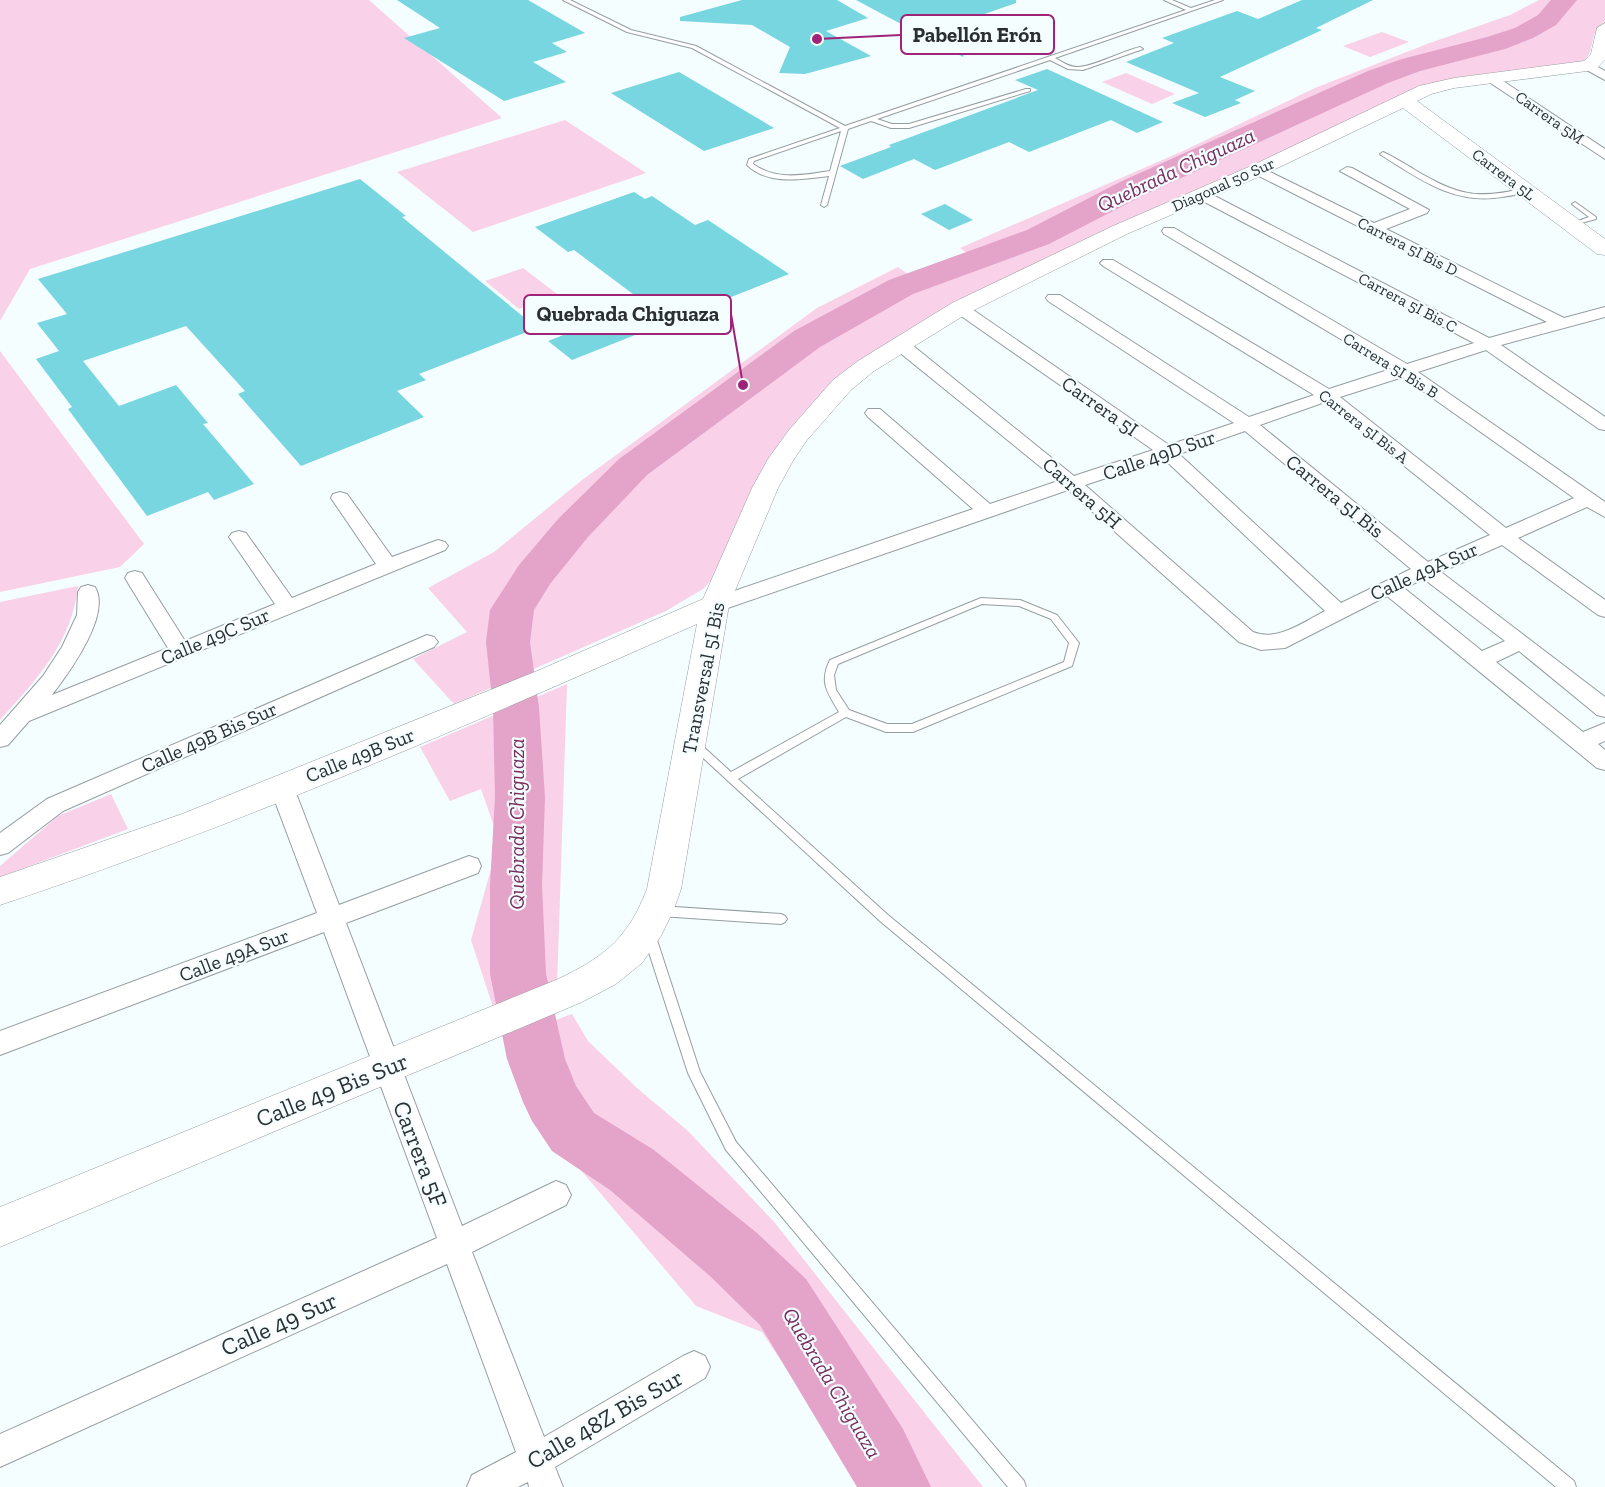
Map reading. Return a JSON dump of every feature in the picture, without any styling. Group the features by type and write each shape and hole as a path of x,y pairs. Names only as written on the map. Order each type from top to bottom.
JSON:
{"street":[{"path":"1605,28 1599,56 1589,66 1605,76"},
{"name":"Diagonal 50 Sur","path":"842,385 900,344 960,308 1120,230 1258,170 1404,100 1443,85 1589,66"},
{"name":"Carrera 5M","path":"1494,78 1605,154"},
{"name":"Carrera 5L","path":"1404,100 1605,249"},
{"name":"Carrera 5I Bis D","path":"1258,170 1559,322"},
{"path":"1347,171 1422,210 1374,228"},
{"name":"Carrera 5I Bis C","path":"1202,195 1488,344 1605,425"},
{"name":"Carrera 5I Bis B","path":"1169,231 1404,370 1597,505"},
{"name":"Carrera 5I Bis A","path":"1108,263 1328,396 1503,536 1605,610"},
{"name":"Carrera 5I Bis","path":"1054,298 1248,424 1426,571 1605,709"},
{"name":"Carrera 5I","path":"960,308 1167,452 1338,611"},
{"name":"Calle 49D Sur","path":"715,604 1404,370 1559,322 1605,312"},
{"path":"1586,316 1605,330"},
{"name":"Carrera 5H","path":"900,344 1071,483 1246,637 1261,643"},
{"name":"Transversal 5I Bis","path":"652,921 664,889 715,604 765,488 776,469 798,435 842,385"},
{"path":"874,413 987,510"},
{"path":"340,498 387,565"},
{"name":"Calle 49A Sur","path":"1261,643 1278,643 1389,586 1503,536 1597,505"},
{"path":"238,537 287,606"},
{"name":"Calle 49C Sur","path":"0,739 21,716 438,546"},
{"path":"135,578 180,651"},
{"path":"1389,586 1605,762"},
{"path":"21,716 57,672 77,640 88,614 88,592"},
{"name":"Calle 49B Sur","path":"0,891 194,823 282,788 548,678 715,604"},
{"name":"Calle 49B Bis Sur","path":"0,846 55,805 427,642"},
{"path":"1481,660 1521,642"},
{"path":"1581,743 1605,731"},
{"name":"Carrera 5F","path":"282,788 541,1474"},
{"name":"Calle 49A Sur","path":"0,1043 468,866"},
{"name":"Calle 49 Bis Sur","path":"0,1227 594,980 618,965 637,946 652,921"},
{"name":"Calle 49 Sur","path":"0,1451 455,1245 556,1195"},
{"name":"Calle 48Z Bis Sur","path":"484,1487 541,1474 694,1367"}],"lane":[{"path":"566,0 629,31 694,47 845,128"},
{"path":"1167,0 1191,10"},
{"path":"833,173 782,178 755,170 750,165 751,160 1220,0"},
{"path":"1050,58 1070,67 1082,68 1124,52 1140,49"},
{"path":"872,119 891,126 909,126 1028,90"},
{"path":"824,205 845,128"},
{"path":"1383,154 1464,196 1481,197 1526,190"},
{"path":"1572,225 1594,218 1575,204"},
{"path":"730,778 845,713 886,728 913,728 1068,664 1074,643 1054,617 1020,603 981,601 834,662 829,675 831,690 845,713"},
{"path":"691,742 884,918 1568,1487"},
{"path":"781,919 652,921 694,1073 731,1146 1018,1487"}],"shaded area":[{"path":"0,0 369,0 502,118 30,269 0,321"},
{"path":"1539,0 1605,0 1605,21 1599,26 1585,60 1579,64 1464,78 1294,146 1171,202 844,374 800,417 769,466 719,572 703,589 666,611 454,704 413,659 467,632 428,588 494,552 582,480 817,308 898,267 912,277 971,256 960,248 1183,151 1315,88 1427,44 1510,15"},
{"path":"1382,32 1409,42 1370,57 1343,46"},
{"path":"1126,73 1175,94 1152,104 1102,82"},
{"path":"565,120 646,173 473,232 397,172"},
{"path":"523,268 557,294 519,309 485,281"},
{"path":"0,351 144,544 120,567 0,592"},
{"path":"78,586 68,625 60,643 39,675 0,720 0,602"},
{"path":"567,684 557,987 494,1010 471,940 499,841 481,789 450,801 420,747"},
{"path":"111,794 128,829 0,877 0,866 58,816"},
{"path":"572,1014 588,1041 637,1088 688,1131 775,1223 983,1487 860,1487 829,1433 762,1332 696,1306 579,1168 509,1037"}],"building":[{"path":"397,0 528,0 585,33 552,43 567,52 533,62 566,82 504,101 404,38 440,28"},
{"path":"742,0 837,0 868,18 826,31 871,56 805,74 779,73 790,47 752,25 680,21 680,17"},
{"path":"856,0 1016,0 1016,3 973,18 963,57"},
{"path":"1302,0 1373,0 1316,28 1322,30 1220,77 1255,91 1235,100 1241,103 1205,117 1172,103 1199,93 1126,62 1174,43 1162,38 1237,11 1258,19"},
{"path":"1047,69 1163,122 1137,133 1111,120 1029,152 1009,142 935,170 914,159 863,179 840,166 891,147 889,145 1038,90 1015,80"},
{"path":"679,72 774,128 704,151 611,93"},
{"path":"360,179 406,216 402,217 537,328 419,374 426,380 397,391 424,417 301,466 238,394 245,391 186,326 83,361 119,406 176,385 208,423 203,424 254,484 214,500 208,492 147,516 68,409 72,407 36,359 59,351 37,323 67,314 38,279"},
{"path":"634,192 645,199 652,196 695,225 708,220 789,274 572,360 548,341 645,303 574,250 568,252 535,227"},
{"path":"945,204 973,220 949,230 921,214"}],"waterway":[{"name":"Quebrada Chiguaza","path":"895,1487 878,1454 783,1302 734,1255 632,1170 573,1132 553,1102 536,1059 518,974 516,885 520,797 516,708 508,642 512,610 534,575 573,528 633,467 807,339 901,287 1038,237 1133,188 1378,77 1411,65 1496,43 1524,33 1547,20 1565,0"}],"place":[{"name":"Pabellón Erón","path":"817,39"},
{"name":"Quebrada Chiguaza","path":"743,385"}]}
